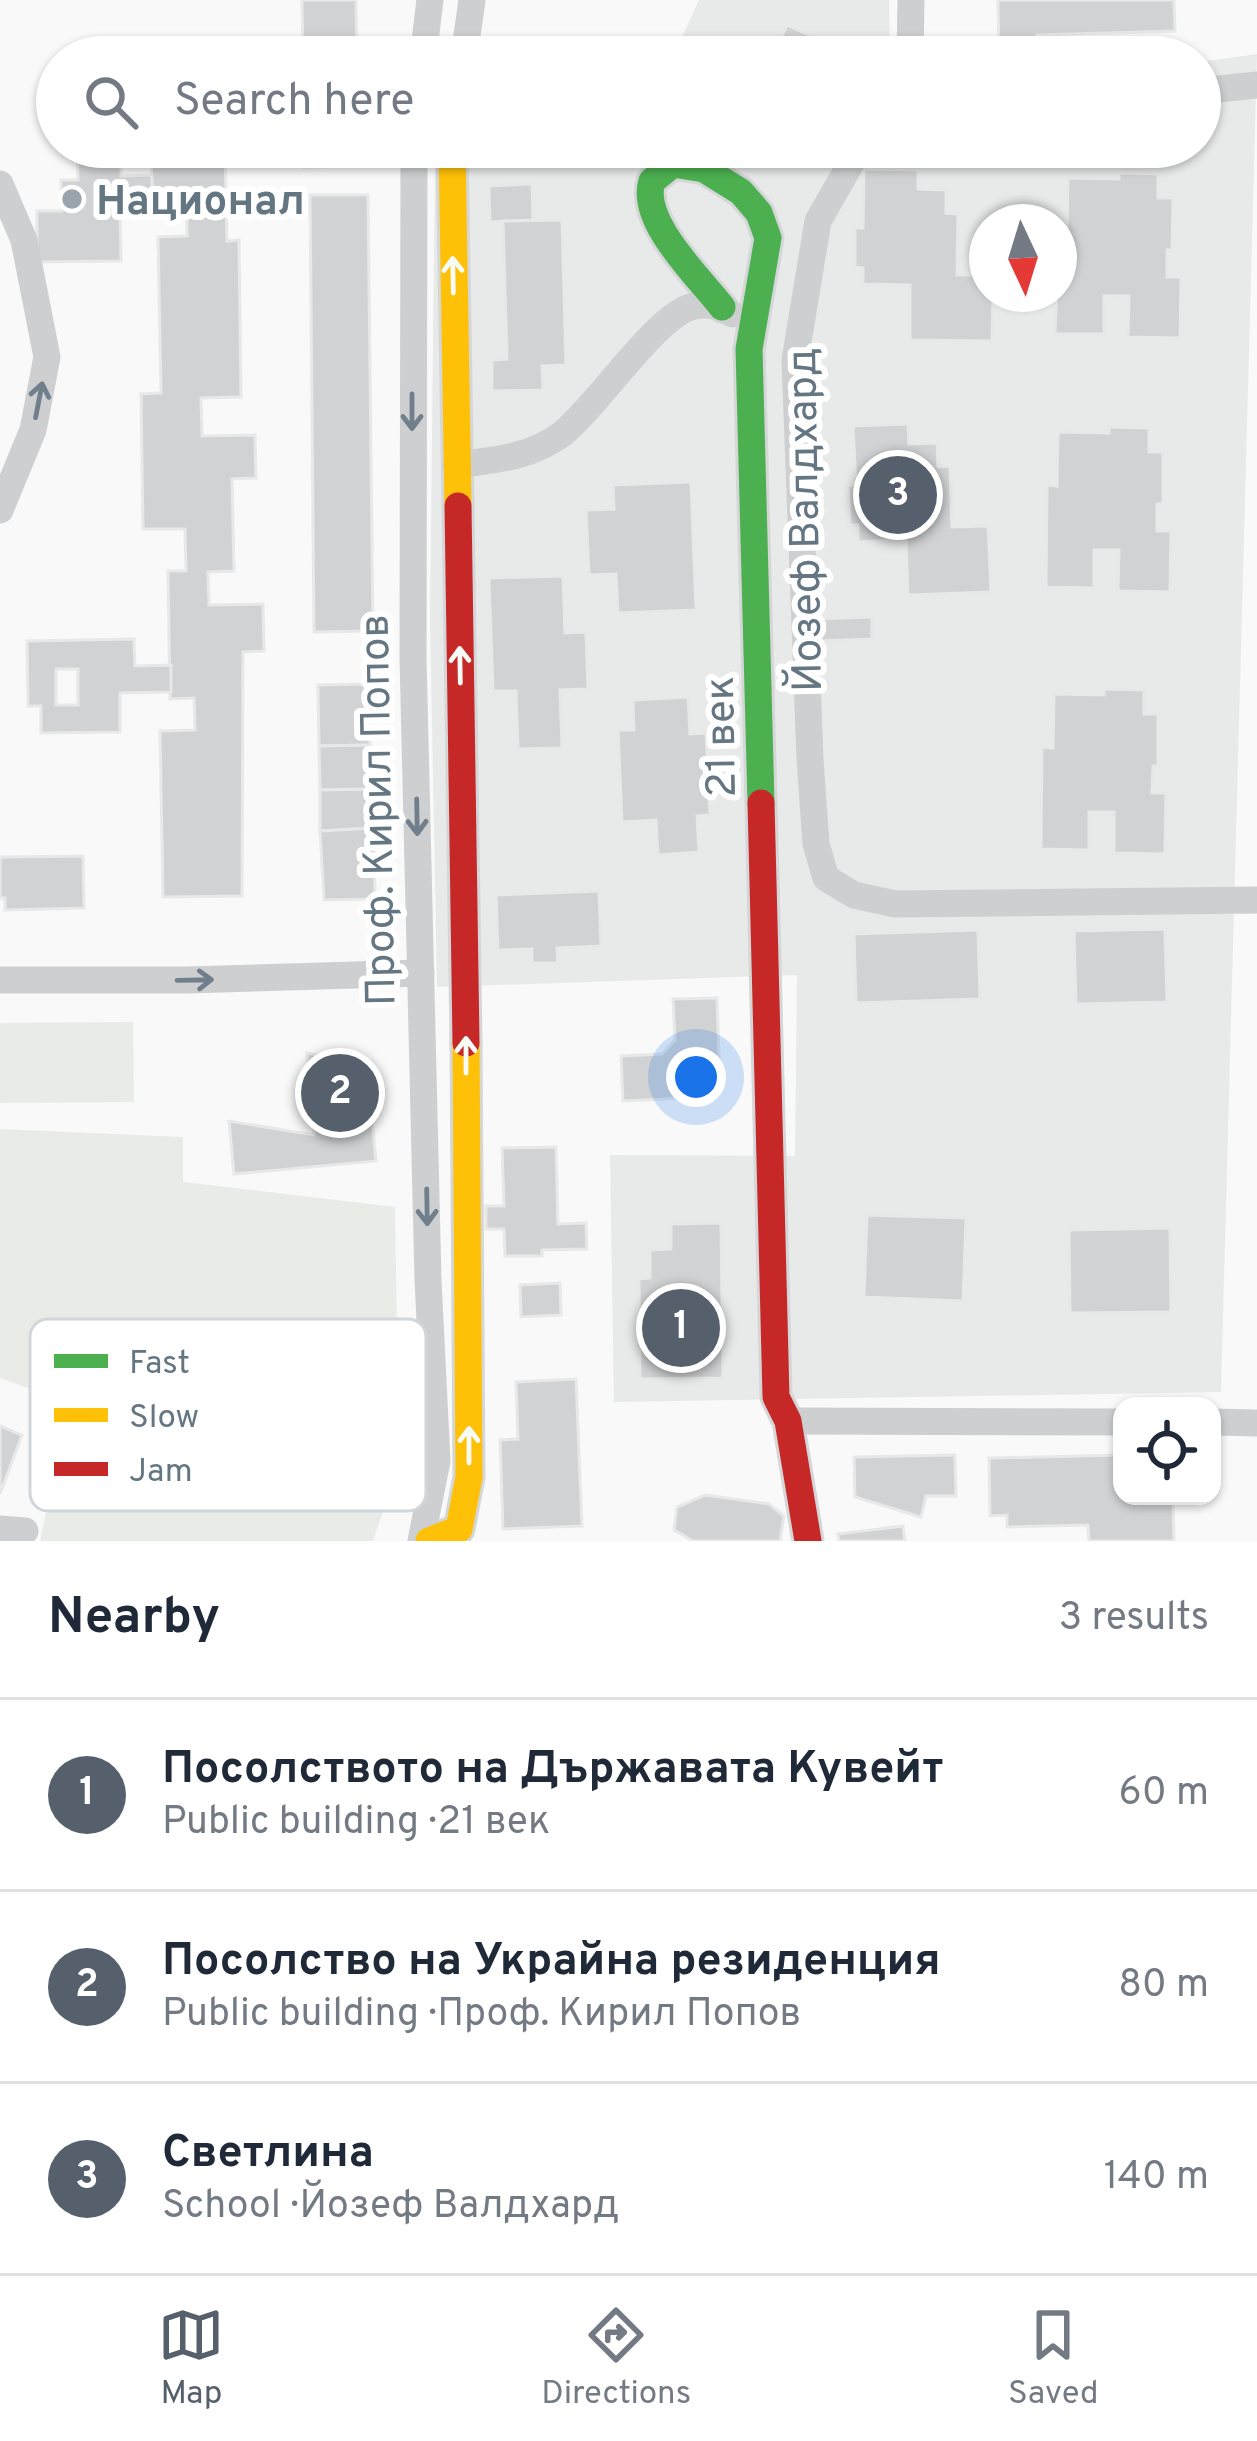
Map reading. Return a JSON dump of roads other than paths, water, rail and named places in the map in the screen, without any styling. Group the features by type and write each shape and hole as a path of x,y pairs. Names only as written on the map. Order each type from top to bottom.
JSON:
{"street":[{"path":"426,36 430,0"},
{"path":"467,36 472,0"},
{"path":"910,0 910,36"},
{"path":"1221,89 1257,85"},
{"name":"Проф. Кирил Попов","path":"414,168 413,658 437,1461 425,1541 457,1535 469,1477 452,168"},
{"name":"21 век","path":"665,168 648,191 652,213 722,307"},
{"name":"21 век","path":"698,168 751,197 769,237 749,349 776,1397 788,1421 808,1541"},
{"name":"Йозеф Валдхард","path":"848,168 818,220 795,360 816,844 826,878 854,895 895,904 1257,900"},
{"path":"0,184 23,240 47,358 33,430 0,510"},
{"path":"456,465 519,457 562,434 676,314 689,307 722,307 742,327 749,349"},
{"path":"0,980 421,973"},
{"path":"788,1421 1113,1422"},
{"path":"1221,1422 1257,1423"}],"place":[{"name":"Национал","path":"72,199"},
{"name":"Светлина","path":"898,495"},
{"name":"Посолство на Украйна резиденция","path":"340,1093"},
{"name":"Посолството на Държавата Кувейт","path":"681,1328"}]}
